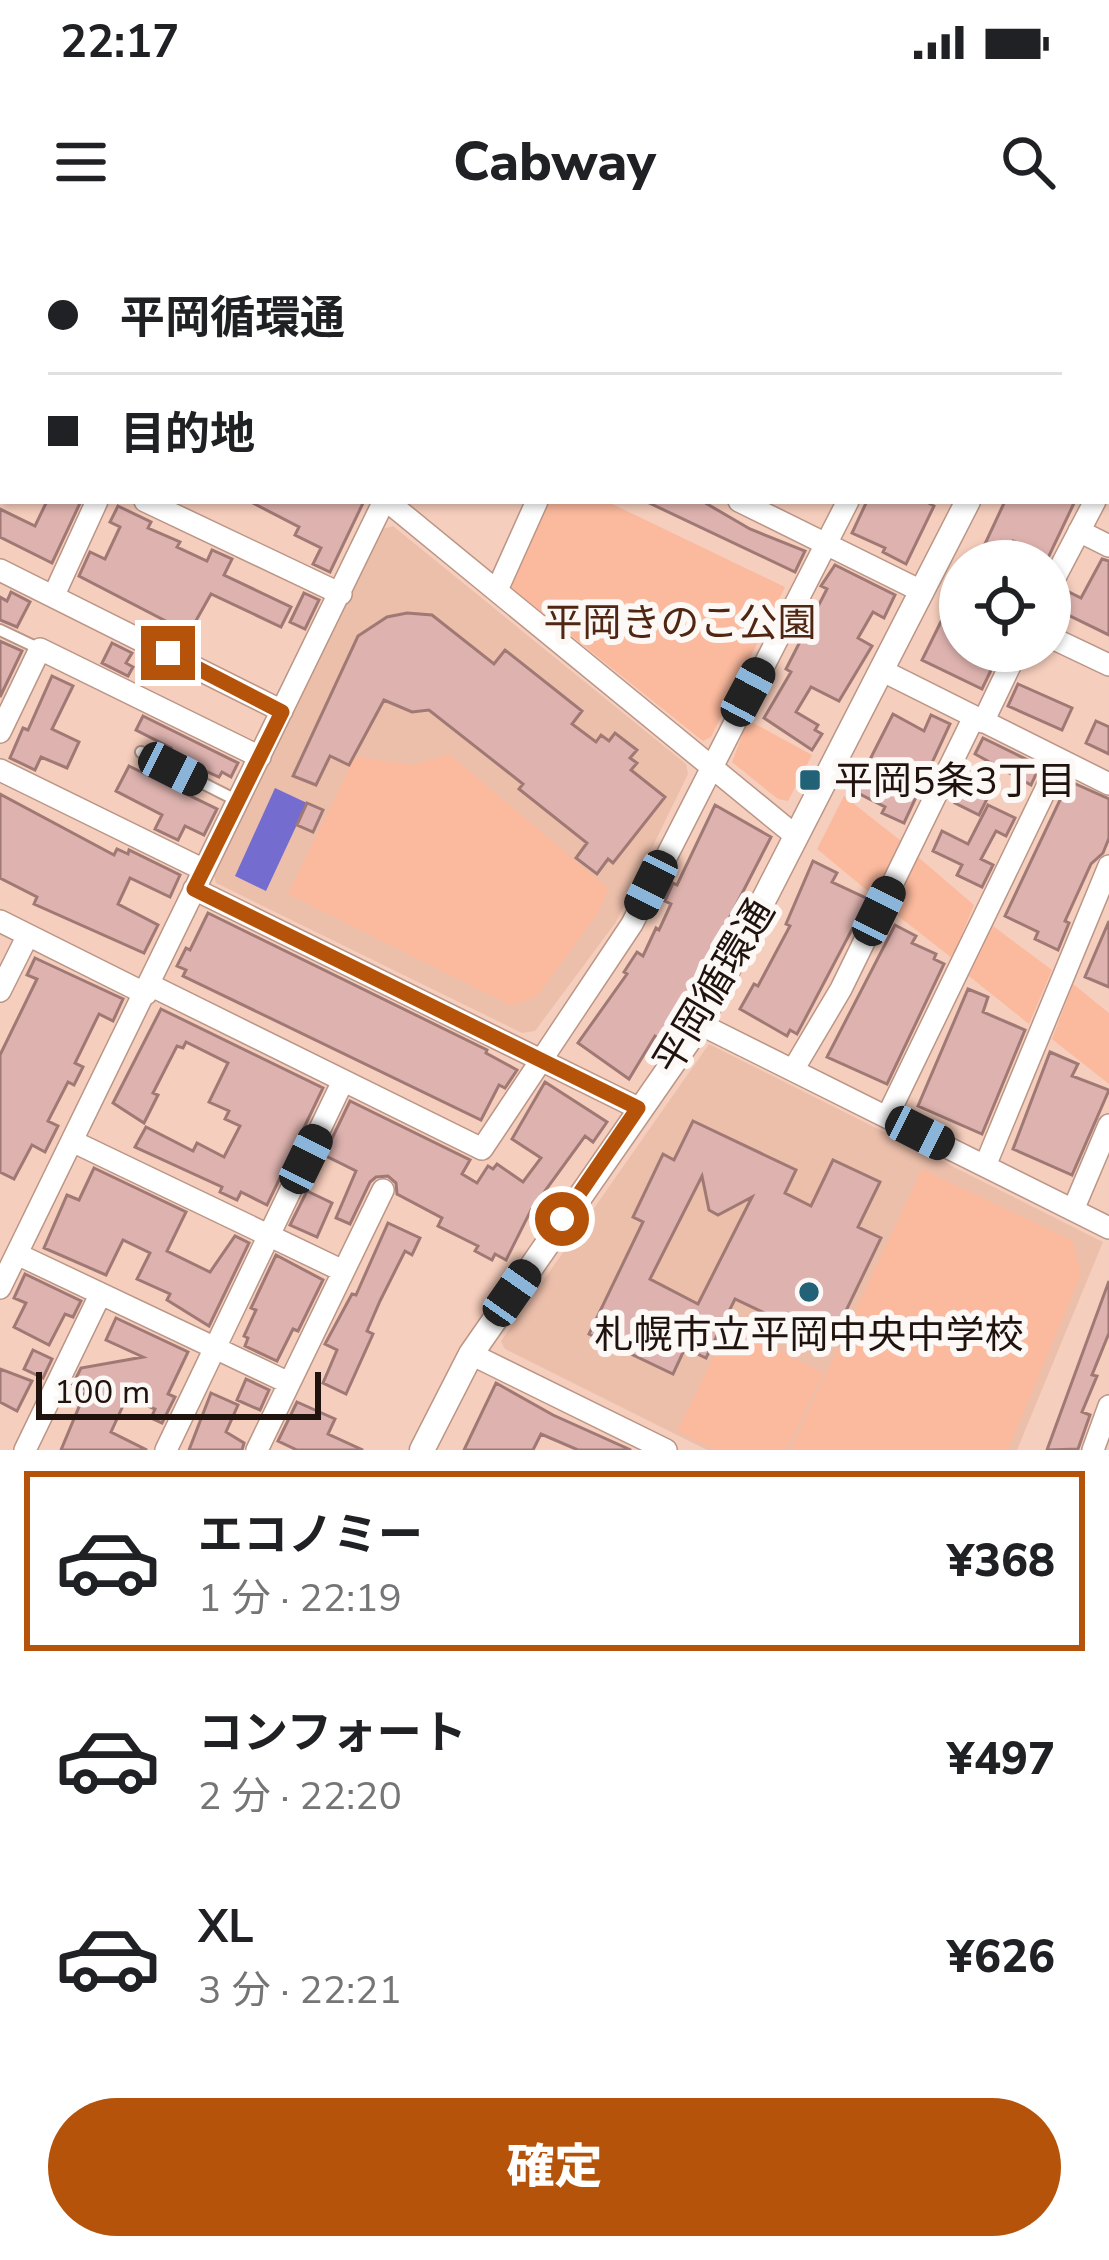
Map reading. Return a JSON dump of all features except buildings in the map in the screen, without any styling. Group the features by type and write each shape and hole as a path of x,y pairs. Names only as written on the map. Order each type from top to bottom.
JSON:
{"street":[{"path":"54,596 96,504"},
{"path":"152,504 340,594"},
{"path":"0,1288 384,504"},
{"path":"389,504 797,837"},
{"path":"497,590 536,504"},
{"path":"745,504 923,592"},
{"path":"0,921 482,1149 632,924 846,504"},
{"name":"平岡循環通","path":"422,1450 471,1354 700,1024 967,504"},
{"path":"1071,546 1093,504"},
{"path":"1079,531 1109,546"},
{"path":"0,570 282,712"},
{"path":"1071,648 1109,665"},
{"path":"0,732 40,649 260,757"},
{"path":"883,671 1109,784"},
{"path":"793,1070 841,989 1005,672"},
{"path":"887,1117 1060,760"},
{"path":"0,770 199,880 638,1108"},
{"path":"986,1166 1109,866"},
{"path":"0,991 28,935"},
{"path":"700,1024 1109,1228"},
{"path":"166,1450 344,1081"},
{"path":"1073,1210 1109,1125"},
{"path":"72,1142 343,1271"},
{"path":"257,1450 382,1190"},
{"path":"17,1254 289,1383"},
{"path":"25,1450 100,1295"},
{"path":"471,1354 666,1450"},
{"path":"1093,1450 1109,1406"}],"lane":[{"path":"0,630 40,649"},
{"path":"141,752 238,801"}],"shaded area":[{"path":"393,526 686,764 688,774 616,922 535,1031 522,1033 216,883 214,875 382,529"},
{"path":"275,788 307,803 266,891 235,876"},
{"name":"札幌市立平岡中央中学校","path":"709,1044 1103,1242 1017,1450 707,1450 505,1349 501,1341"}],"green space":[{"name":"平岡きのこ公園","path":"542,504 612,504 785,587 711,737 703,741 509,586"},
{"path":"748,720 812,755 788,801 778,799 732,762"},
{"path":"449,754 609,889 597,914 537,996 512,1006 288,894 355,757 413,765"},
{"path":"844,796 901,841 874,896 817,849"},
{"path":"918,857 974,905 952,958 893,912"},
{"path":"993,926 1052,970 1029,1024 969,976"},
{"path":"1073,984 1109,1013 1109,1084 1052,1039"},
{"path":"922,1169 1073,1241 1081,1274 1008,1450 790,1450"},
{"path":"729,1326 824,1373 786,1450 716,1450 677,1431"}],"place":[{"name":"平岡5条3丁目","path":"810,780"},
{"name":"札幌市立平岡中央中学校","path":"809,1292"}],"route":[{"path":"168,653 282,712 194,889 638,1108 562,1219"}]}
